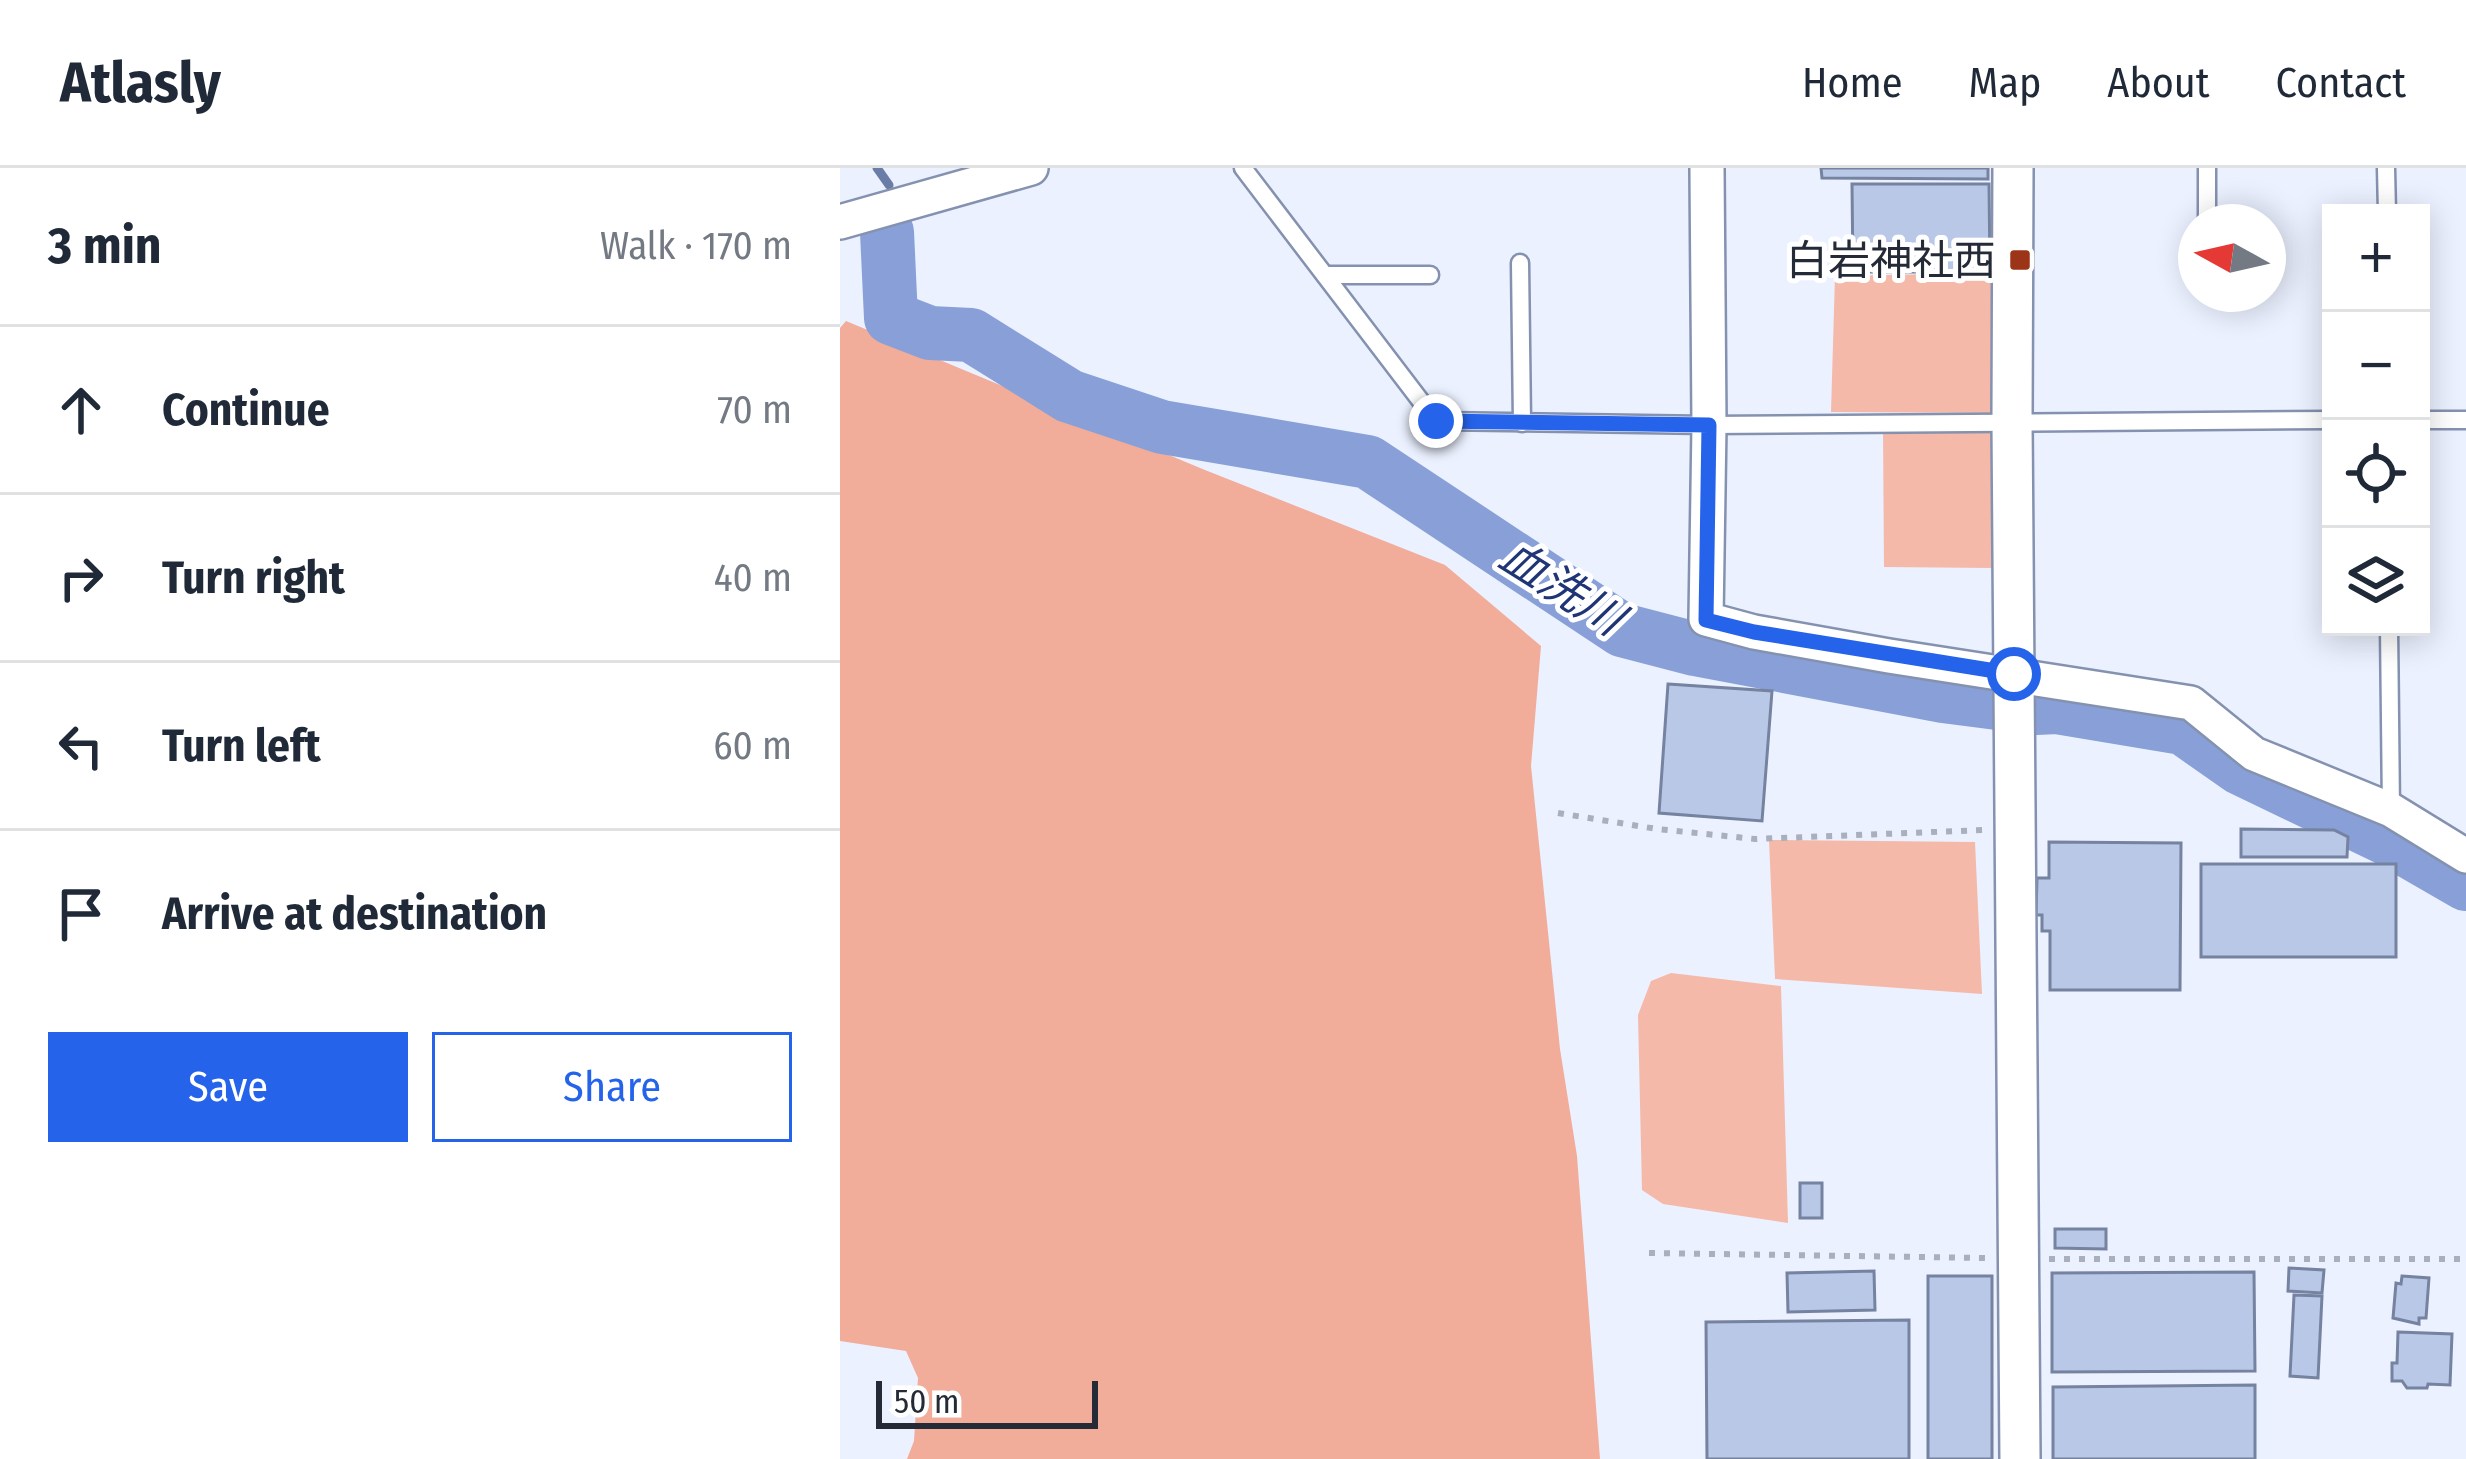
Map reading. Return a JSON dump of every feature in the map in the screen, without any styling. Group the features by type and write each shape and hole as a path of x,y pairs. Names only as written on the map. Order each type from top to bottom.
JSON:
{"street":[{"path":"840,222 1031,168"},
{"path":"1707,168 1706,620 2014,695 2191,704 2254,754 2391,810 2466,856"},
{"path":"2014,168 2020,1459"}],"lane":[{"path":"1244,168 1436,421 1709,425 2322,420"},
{"path":"2207,168 2207,204"},
{"path":"2386,168 2386,204"},
{"path":"1520,262 1522,423"},
{"path":"1325,275 1430,275"},
{"path":"2430,420 2466,420"},
{"path":"2389,636 2391,810"}],"path":[{"path":"1558,813 1755,839 2017,829"},
{"path":"1649,1253 2466,1259"}],"shaded area":[{"path":"1991,273 1991,413 1831,412 1835,276"},
{"path":"846,321 1445,565 1541,646 1531,766 1560,1049 1577,1156 1600,1459 907,1459 914,1441 918,1378 906,1351 840,1341 840,328"},
{"path":"1992,428 1992,568 1884,567 1883,429"},
{"path":"1769,840 1975,842 1982,994 1775,979"},
{"path":"1671,973 1781,986 1788,1223 1663,1204 1642,1190 1638,1015 1651,981"}],"building":[{"path":"1821,168 1988,168 1988,179 1822,178"},
{"path":"1852,184 1989,184 1990,272 1853,272"},
{"path":"1668,684 1772,691 1762,821 1659,813"},
{"path":"2241,829 2334,830 2348,837 2347,857 2241,857"},
{"path":"2049,842 2181,843 2180,990 2050,990 2050,931 2042,931 2042,915 2036,915 2037,878 2049,878"},
{"path":"2201,864 2396,864 2396,957 2201,957"},
{"path":"1800,1183 1822,1183 1822,1218 1800,1218"},
{"path":"2055,1229 2106,1229 2106,1249 2055,1248"},
{"path":"2289,1268 2324,1270 2322,1293 2288,1291"},
{"path":"1874,1271 1875,1310 1788,1312 1787,1273"},
{"path":"2254,1272 2255,1371 2052,1372 2052,1273"},
{"path":"1928,1276 1992,1276 1992,1459 1928,1459"},
{"path":"2402,1276 2429,1278 2426,1318 2419,1318 2419,1324 2393,1318 2396,1283 2401,1284"},
{"path":"2294,1295 2322,1296 2318,1378 2290,1376"},
{"path":"1909,1320 1909,1459 1707,1459 1706,1322"},
{"path":"2398,1332 2452,1334 2450,1385 2407,1388 2402,1381 2392,1381"},
{"path":"2255,1385 2255,1459 2053,1459 2053,1387"}],"waterway":[{"name":"血洗川","path":"877,168 889,185"},
{"name":"血洗川","path":"887,232 891,318 930,333 971,335 1069,396 1162,427 1368,462 1622,630 1695,649 1943,696 2057,707 2183,728 2240,768 2388,839 2466,884"}],"place":[{"name":"白岩神社西","path":"2020,260"}],"route":[{"path":"1436,421 1709,425 1706,620 1888,656 2014,674"}]}
